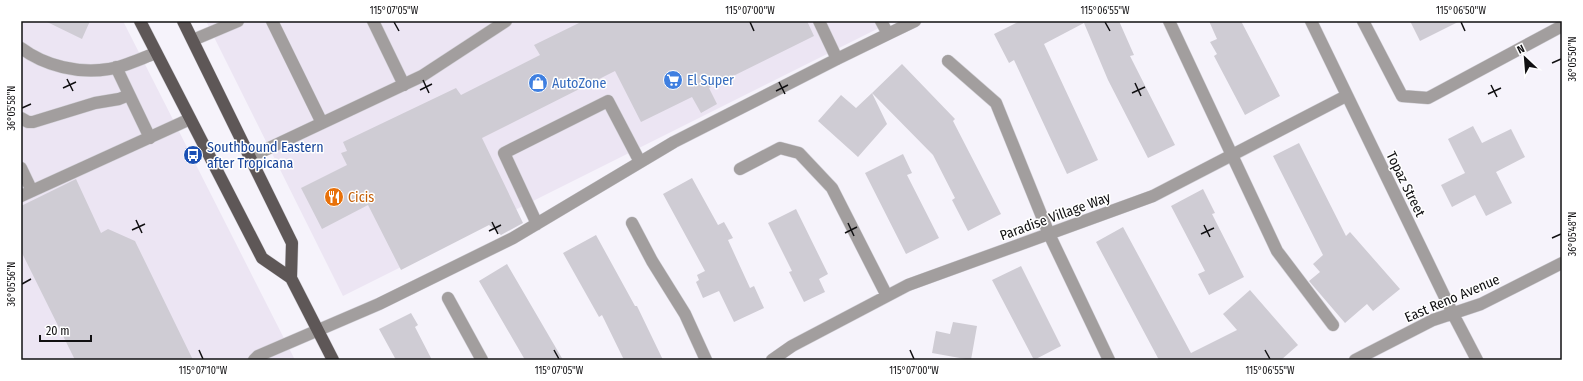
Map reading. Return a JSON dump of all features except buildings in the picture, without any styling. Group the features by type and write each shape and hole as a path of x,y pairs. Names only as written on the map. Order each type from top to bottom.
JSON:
{"main road":[{"path":"140,21 262,258 291,278"},
{"path":"183,21 292,243 291,278 330,359"}],"street":[{"path":"193,40 238,21"},
{"path":"272,21 322,123"},
{"path":"373,21 404,85"},
{"path":"250,157 422,76 506,21"},
{"path":"819,21 837,59"},
{"path":"881,21 888,34"},
{"path":"254,360 258,356 392,298 513,238 674,142 915,21"},
{"path":"1169,21 1277,251 1333,325"},
{"name":"Topaz Street","path":"1311,21 1346,96 1477,360"},
{"path":"1364,21 1402,96 1428,98 1562,26"},
{"path":"21,48 31,56 50,63 78,70 110,69 156,53"},
{"path":"948,61 996,102 1049,234 1109,360"},
{"path":"116,67 150,138"},
{"path":"21,118 28,122 33,122 95,103 119,99 129,95"},
{"name":"Paradise Village Way","path":"772,360 792,346 908,285 1153,196 1346,96"},
{"path":"537,224 504,153 608,101 640,162"},
{"path":"21,168 26,194 190,119"},
{"path":"740,169 780,148 799,153 832,188 887,296"},
{"path":"632,223 652,261 685,314 706,360"},
{"name":"East Reno Avenue","path":"1355,360 1433,320 1481,304 1562,264"},
{"path":"448,298 482,360"}],"shaded area":[{"path":"21,21 123,21 295,360 21,360"},
{"path":"206,21 893,21 343,296"}],"place":[{"name":"El Super","path":"673,80"},
{"name":"AutoZone","path":"538,83"},
{"name":"Southbound Eastern after Tropicana","path":"193,155"},
{"name":"Cicis","path":"334,197"}]}
